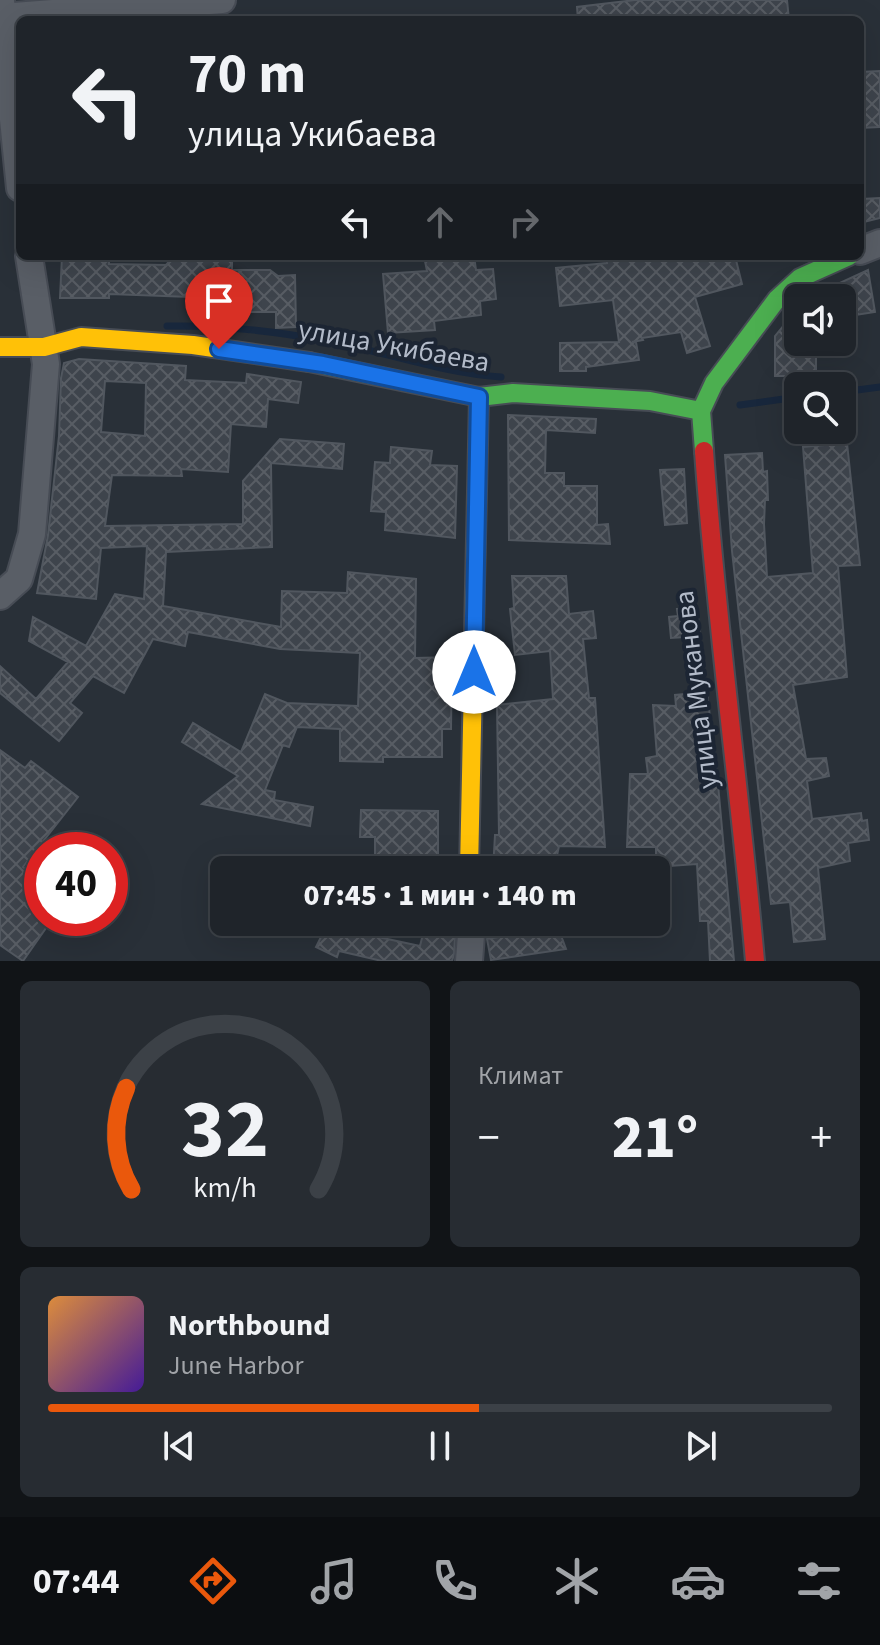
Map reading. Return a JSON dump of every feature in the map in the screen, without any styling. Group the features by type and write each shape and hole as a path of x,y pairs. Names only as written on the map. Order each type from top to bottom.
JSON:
{"street":[{"path":"16,151 1,11 222,0"},
{"path":"0,596 19,579 32,534 45,356 30,260"},
{"path":"701,411 714,383 777,299 800,278 840,260"},
{"name":"улица Укибаева","path":"0,347 45,356 81,337 193,345 323,364 479,397 513,393 650,401 701,411"},
{"path":"469,856 479,397"},
{"name":"улица Муканова","path":"701,411 711,553 739,782 755,961"},
{"path":"469,961 471,936"}],"building":[{"path":"635,0 787,0 789,16 578,16 577,7"},
{"path":"880,71 880,127 864,128 864,72"},
{"path":"880,198 880,218 864,222 864,199"},
{"path":"62,260 166,265 170,260 232,260 232,270 270,270 278,276 295,275 296,327 276,328 276,312 246,312 246,299 109,294 109,298 60,298"},
{"path":"425,260 475,260 476,270 493,269 496,299 480,301 481,315 434,321 435,330 388,333 383,274 427,271"},
{"path":"607,260 736,260 742,284 695,297 710,346 687,353 681,332 642,338 632,342 636,342 639,360 586,367 586,371 560,371 560,343 619,342 613,300 560,306 556,268 607,263"},
{"path":"868,270 875,312 856,315 856,284 837,284"},
{"path":"784,325 784,356 816,356 816,370 784,372 784,376 775,376 775,336"},
{"path":"79,359 186,366 185,380 246,383 247,374 301,382 298,403 268,399 266,427 231,424 228,472 181,469 182,476 112,475 105,526 243,524 243,481 280,439 344,444 342,469 271,463 272,547 166,552 163,606 281,627 282,591 347,593 348,572 416,579 415,658 452,657 451,729 442,729 442,757 383,757 383,762 340,761 340,729 297,727 289,747 283,745 265,790 275,792 274,800 313,807 310,826 202,804 238,776 182,742 193,723 241,752 265,694 287,703 358,706 360,653 280,649 188,632 185,646 153,639 124,693 93,676 70,703 82,713 59,741 0,693 0,666 36,699 68,662 29,641 33,617 86,646 115,594 144,599 147,546 101,548 96,599 37,593 48,535 64,363","holes":["105,381 146,383 145,436 101,432"]},
{"path":"508,415 596,419 595,433 546,430 545,473 564,473 564,486 597,486 597,525 608,524 610,544 509,540"},
{"path":"847,444 860,565 838,566 847,677 793,685 806,759 826,758 829,776 807,781 812,819 861,813 862,821 867,820 869,840 848,843 850,861 818,868 825,939 794,942 790,902 771,904 732,551 725,455 762,453 763,472 767,471 768,500 765,500 764,524 767,577 813,573 803,447"},
{"path":"391,447 432,451 430,465 457,466 455,538 385,530 386,512 371,511 375,462 390,463"},
{"path":"684,469 687,523 665,525 660,470"},
{"path":"512,576 566,576 569,614 593,611 596,638 583,639 589,698 595,698 605,847 559,846 557,856 494,856 495,835 499,835 497,705 553,699 550,651 515,655 510,609 514,608"},
{"path":"697,608 700,636 671,638 669,617 678,616 677,609"},
{"path":"707,692 734,961 710,961 708,921 700,921 697,864 670,866 670,856 656,856 656,847 627,847 630,774 648,774 646,758 657,756 653,705 676,706 675,695"},
{"path":"0,750 25,768 31,761 78,797 50,832 24,832 24,936 40,936 23,961 0,945"},
{"path":"361,810 438,811 438,856 375,856 375,837 360,837"},
{"path":"374,936 420,946 422,936 455,936 452,961 382,961 339,951 337,957 316,947 321,937"},
{"path":"561,936 566,949 491,960 487,939"}],"waterway":[{"path":"167,326 287,334 435,367 501,377"},
{"path":"856,390 880,387"},
{"path":"740,405 784,399"}],"traffic: fast":[{"path":"704,451 701,411 714,383 777,299 800,278 840,260"},
{"path":"309,362 479,397 513,393 650,401 701,411"}],"traffic: slow":[{"path":"0,347 44,347 81,337 193,345 309,362"},
{"path":"469,856 479,397"}],"traffic: jam":[{"path":"704,451 755,961"}],"route":[{"path":"219,349 323,364 479,397 474,672"}]}
